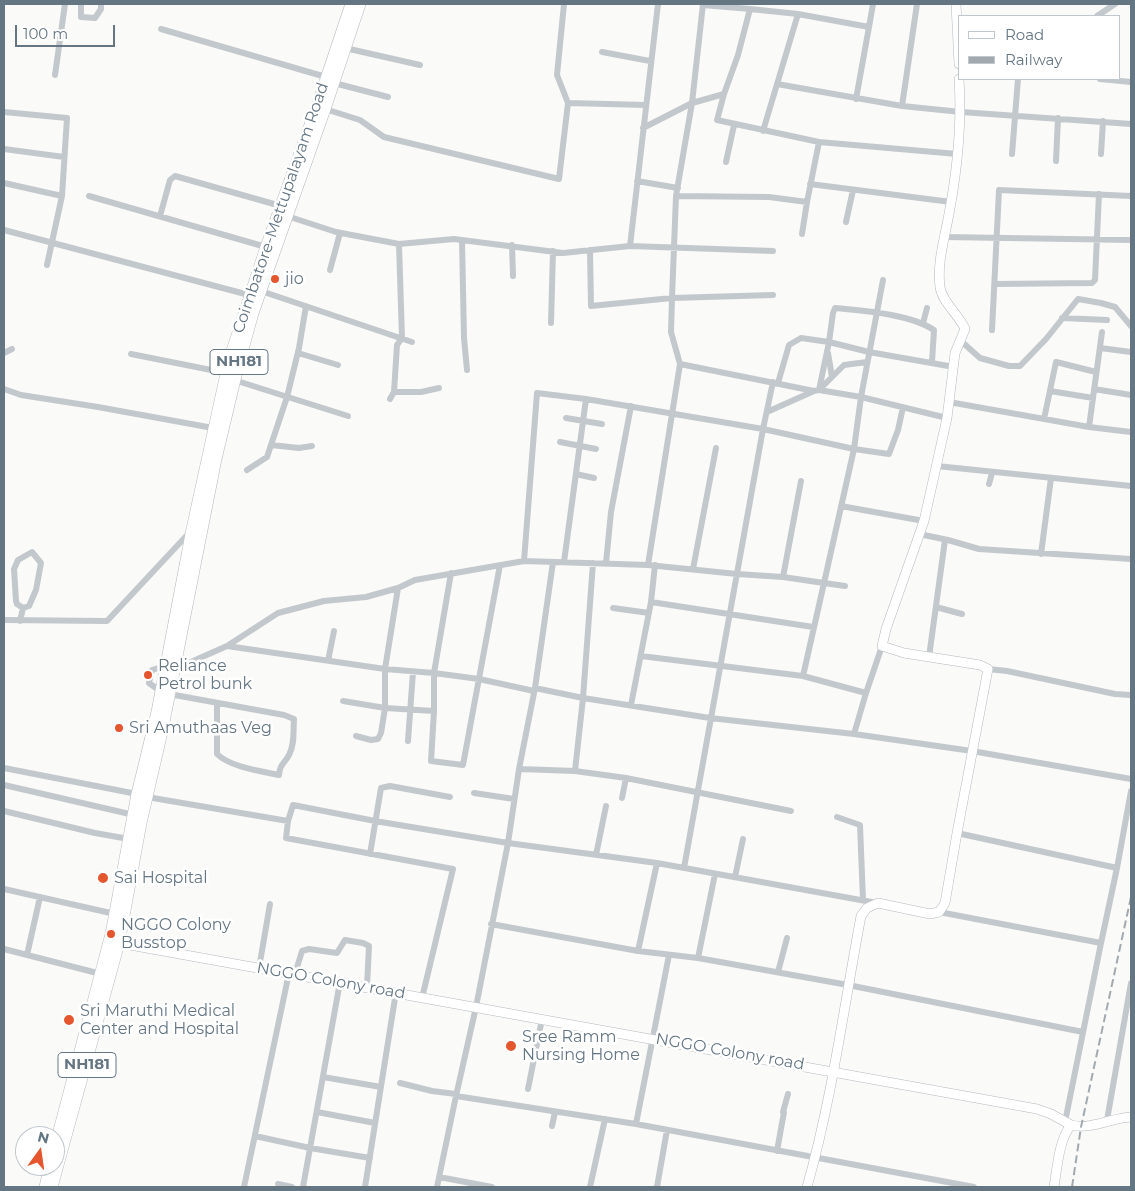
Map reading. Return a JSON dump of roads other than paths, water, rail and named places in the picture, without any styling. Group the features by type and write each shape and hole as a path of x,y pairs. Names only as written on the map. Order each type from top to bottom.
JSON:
{"highway":[{"name":"Coimbatore-Mettupalayam Road","path":"255,294 266,247 330,80 351,4"},
{"name":"NH181","path":"194,544 192,529 213,428 230,377 248,312 287,216 325,109 330,80 346,48 360,4"},
{"name":"NH181","path":"52,1187 115,942 142,795 230,377"},
{"name":"NH181","path":"60,1126 101,974 115,942 115,914 134,815 142,795"}],"street":[{"path":"55,75 65,4"},
{"path":"81,4 81,17 95,18 101,9 101,4"},
{"path":"325,109 360,120 384,137 558,179 568,102 557,75 564,4"},
{"path":"630,246 658,4"},
{"path":"631,706 651,602 651,565 680,364 671,332 676,196 692,103 703,4 798,14 869,27"},
{"path":"856,99 873,4"},
{"path":"902,106 917,4"},
{"path":"956,4 958,44"},
{"path":"1098,15 1115,4"},
{"path":"750,9 738,55 717,120 819,142 957,154"},
{"path":"763,131 798,14"},
{"path":"161,29 388,97"},
{"path":"346,48 420,65"},
{"path":"602,52 650,61"},
{"path":"854,734 886,629 924,521 948,418 955,352 965,329 940,288 940,256 951,202 957,154 961,112 960,80"},
{"path":"1012,154 1018,80"},
{"path":"1110,80 1131,82"},
{"path":"777,84 902,106 1131,124"},
{"path":"643,128 692,103 724,94"},
{"path":"568,102 646,105"},
{"path":"4,112 67,118 62,196 47,265"},
{"path":"1056,161 1058,118"},
{"path":"1101,154 1102,121"},
{"path":"726,162 734,125"},
{"path":"802,234 819,142"},
{"path":"4,149 64,157"},
{"path":"160,216 170,180 175,176 281,206"},
{"path":"637,181 678,188"},
{"path":"4,183 62,196"},
{"path":"810,184 951,202"},
{"path":"846,222 853,190"},
{"path":"992,330 999,190 1131,196"},
{"path":"995,284 1092,283 1095,280 1098,194"},
{"path":"89,196 266,247"},
{"path":"676,196 769,197 807,202"},
{"path":"287,216 340,233 399,244 454,239 563,253 630,246 675,246 773,251"},
{"path":"4,230 306,306 412,342"},
{"path":"330,270 340,233"},
{"path":"944,237 1131,240"},
{"path":"462,240 464,338 467,370"},
{"path":"390,400 394,392 397,345 402,338 399,244"},
{"path":"512,245 513,276"},
{"path":"590,250 591,306 672,298 773,294"},
{"path":"551,323 553,251"},
{"path":"803,676 854,449 867,362 883,280"},
{"path":"960,341 980,358 1016,367 1024,363 1078,299 1115,307 1131,326"},
{"path":"247,470 267,457 287,397 298,353 306,306"},
{"path":"817,390 828,349 835,308 876,312 923,323 934,330 932,362"},
{"path":"923,323 926,308"},
{"path":"1062,318 1107,320"},
{"path":"1089,427 1102,332"},
{"path":"684,868 763,429 775,383 789,345 801,338 954,367"},
{"path":"1100,348 1131,352"},
{"path":"4,353 12,349"},
{"path":"828,349 832,377"},
{"path":"298,353 338,364"},
{"path":"131,354 230,377 348,416"},
{"path":"767,412 817,390 844,365 867,362"},
{"path":"1044,419 1056,362 1096,372"},
{"path":"680,364 775,383 861,397 948,418"},
{"path":"394,392 421,392 439,388"},
{"path":"4,389 21,395 108,408 213,428"},
{"path":"1094,389 1131,395"},
{"path":"1050,391 1093,398"},
{"path":"524,561 537,392 673,413 763,429 854,449 889,454 898,430 903,407"},
{"path":"564,562 586,399"},
{"path":"949,402 1089,427 1131,432"},
{"path":"606,564 611,512 631,406"},
{"path":"566,418 602,424"},
{"path":"560,442 596,449"},
{"path":"271,444 299,448 312,446"},
{"path":"693,569 716,448"},
{"path":"937,466 1131,486"},
{"path":"989,484 992,473"},
{"path":"576,474 594,478"},
{"path":"1041,554 1051,478"},
{"path":"783,577 801,481"},
{"path":"841,506 924,521"},
{"path":"4,620 107,621 192,529"},
{"path":"919,534 979,550 1131,559"},
{"path":"929,657 946,540"},
{"path":"32,552 41,563 36,590 29,606 23,608 16,601 14,569 18,560 32,552"},
{"path":"217,703 218,754 224,760 254,770 279,775 280,766 288,756 293,741 294,719 284,715 165,693 149,683 152,670 169,668 227,646 278,613 324,601 366,597 398,588 415,580 451,573 524,561 564,562 651,565 783,577 845,586"},
{"path":"437,1187 476,1007 508,843 519,769 535,689 553,562"},
{"path":"575,771 583,698 593,563"},
{"path":"451,573 434,673 431,761 463,765 500,565"},
{"path":"356,736 371,740 378,739 381,733 385,708 385,669 398,588"},
{"path":"651,602 813,627"},
{"path":"936,607 962,614"},
{"path":"20,621 23,608"},
{"path":"613,608 649,613"},
{"path":"328,661 334,631"},
{"path":"227,646 385,669 479,679 710,718 854,734 1131,779"},
{"path":"882,646 904,653 980,665 988,669 1007,671 1115,694 1131,695"},
{"path":"641,656 803,676 866,693"},
{"path":"939,912 945,903 988,669"},
{"path":"408,741 413,672"},
{"path":"342,701 385,708 434,711"},
{"path":"4,768 288,822"},
{"path":"519,769 575,771 626,778 791,811"},
{"path":"622,798 626,778"},
{"path":"4,785 134,815"},
{"path":"370,854 381,788 390,786 450,797"},
{"path":"1054,1187 1068,1123 1083,1032 1131,791"},
{"path":"474,793 514,799"},
{"path":"422,998 453,869 286,838 293,805 508,843 657,863 930,914 939,912 1101,943"},
{"path":"596,855 606,806"},
{"path":"4,811 95,834 129,839"},
{"path":"837,817 860,825 863,900"},
{"path":"957,834 1117,868"},
{"path":"735,877 743,839"},
{"path":"638,951 657,863"},
{"path":"698,958 715,874"},
{"path":"4,889 115,914"},
{"path":"27,955 40,897"},
{"path":"807,1187 833,1071 861,916 867,908 878,903"},
{"path":"259,968 270,904"},
{"path":"492,924 638,951 698,958 778,972 1083,1032"},
{"path":"778,972 787,938"},
{"path":"244,1187 292,974 302,951 309,949 337,954 345,940 369,946 366,987"},
{"name":"NGGO Colony road","path":"115,942 1038,1109 1068,1123"},
{"path":"4,949 101,974"},
{"path":"636,1124 669,955"},
{"path":"303,1187 340,982"},
{"path":"1107,1120 1131,983"},
{"path":"365,1187 396,992"},
{"path":"528,1089 542,1019"},
{"path":"323,1077 381,1087"},
{"path":"400,1082 432,1091 636,1124 974,1187"},
{"path":"777,1151 784,1112 782,1112 788,1094"},
{"path":"317,1112 375,1123"},
{"path":"552,1126 555,1112"},
{"path":"1068,1123 1090,1127 1107,1120 1131,1117"},
{"path":"590,1187 605,1119"},
{"path":"657,1187 666,1130"},
{"path":"254,1136 370,1158"},
{"path":"439,1177 492,1187"},
{"path":"278,1184 292,1187"}],"railway":[{"path":"1072,1187 1081,1127 1131,897"}],"place":[{"name":"jio","path":"275,279"},
{"name":"Reliance Petrol bunk","path":"148,675"},
{"name":"Sri Amuthaas Veg","path":"119,728"},
{"name":"Sai Hospital","path":"103,878"},
{"name":"NGGO Colony Busstop","path":"111,934"},
{"name":"Sri Maruthi Medical Center and Hospital","path":"69,1020"},
{"name":"Sree Ramm Nursing Home","path":"511,1046"}]}
